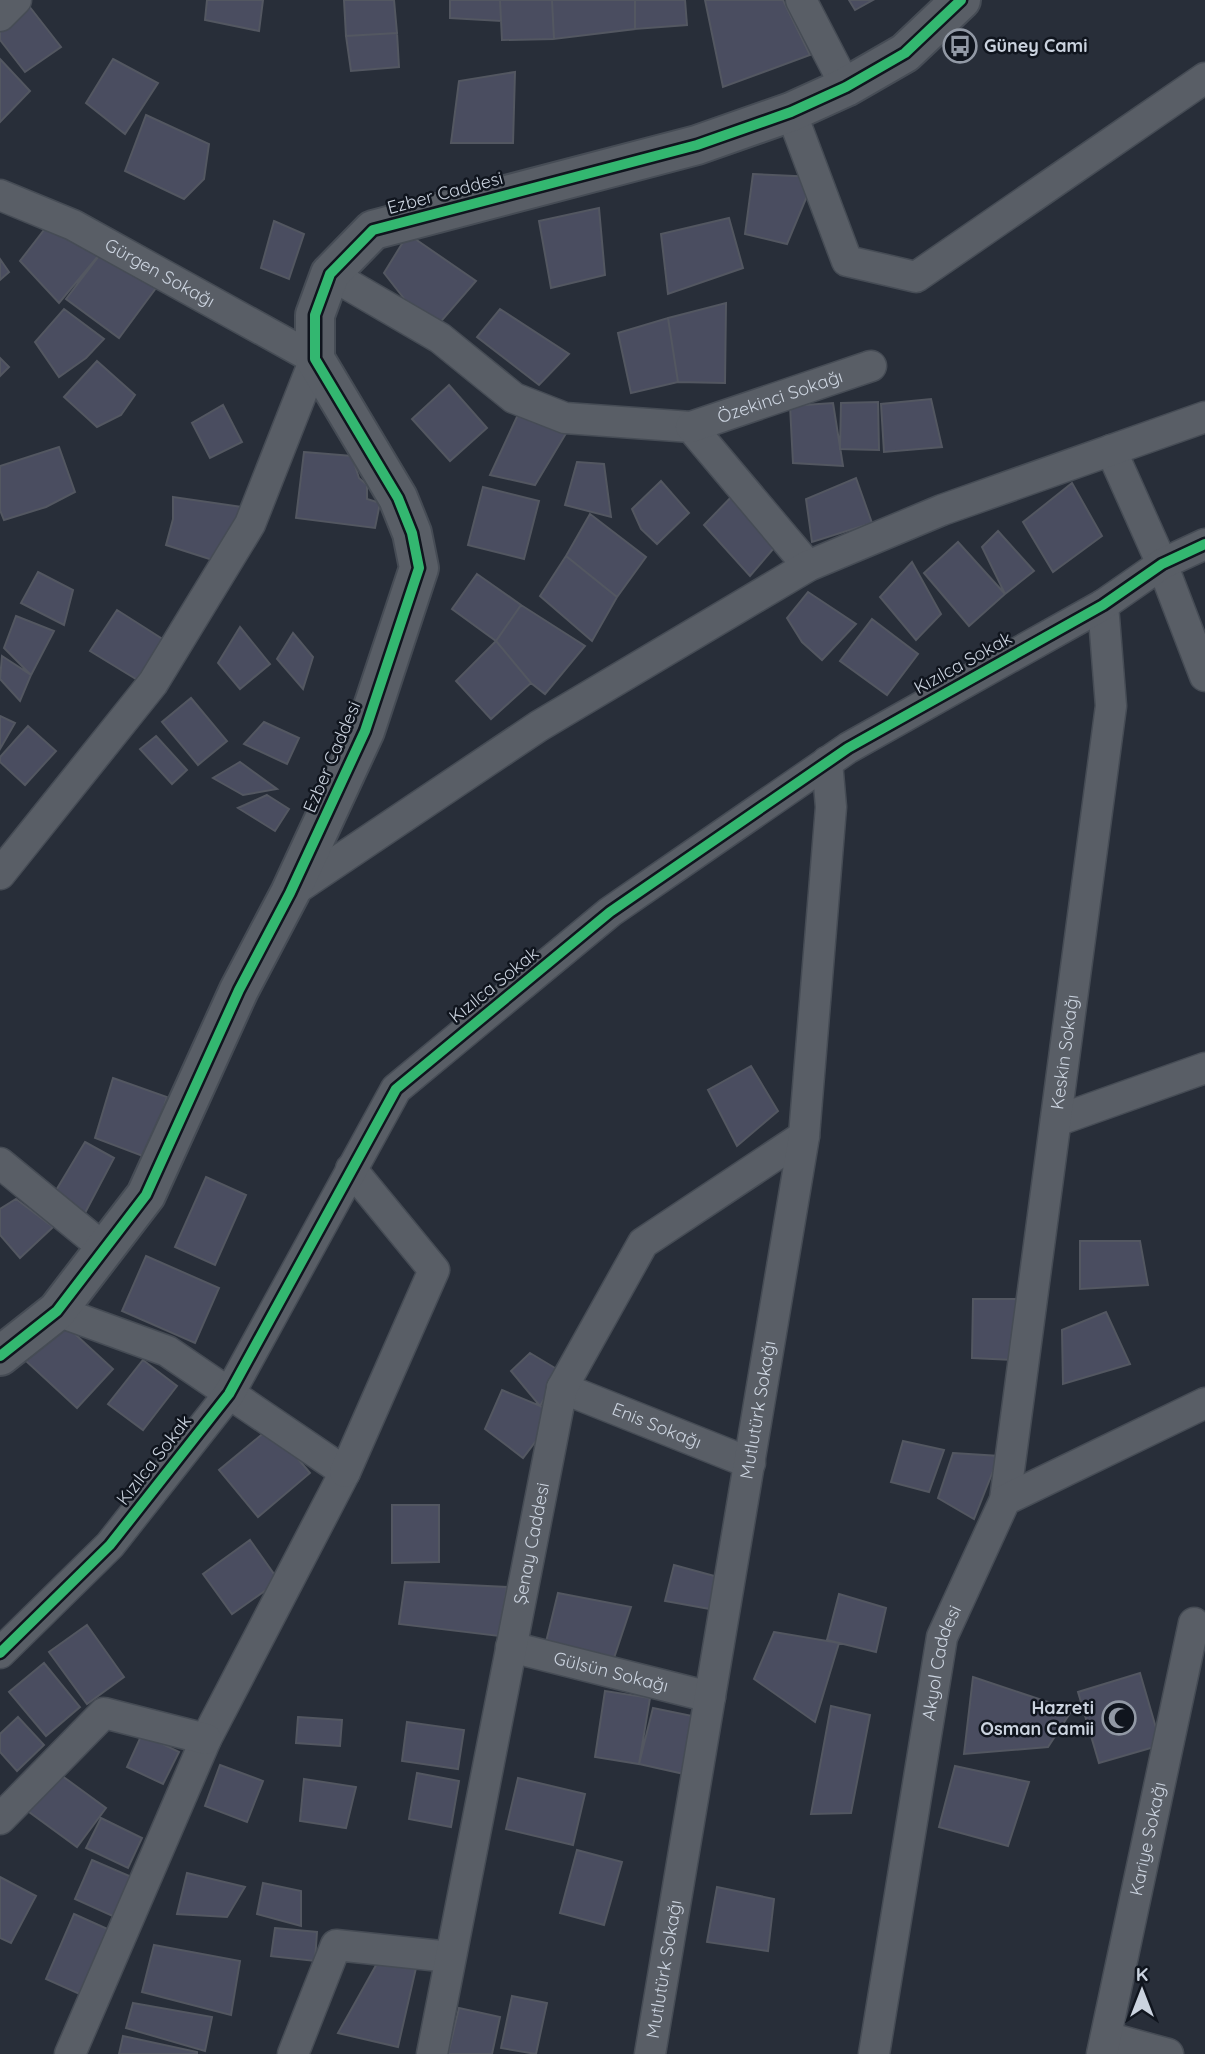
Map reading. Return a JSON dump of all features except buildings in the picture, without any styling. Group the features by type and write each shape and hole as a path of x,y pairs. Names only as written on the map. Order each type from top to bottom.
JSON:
{"street":[{"path":"0,16 16,0"},
{"path":"801,0 846,87"},
{"name":"Ezber Caddesi","path":"0,1356 57,1311 146,1195 239,990 290,893 365,731 419,568 412,533 398,498 315,359 315,315 330,274 373,230 697,145 791,112 846,87 905,53 961,0"},
{"path":"791,112 847,261 916,277 1205,78"},
{"name":"Gürgen Sokağı","path":"0,195 73,225 315,359"},
{"path":"330,274 440,338 514,398 565,418 691,426 808,565"},
{"path":"0,874 153,683 250,524 315,359"},
{"name":"Özekinci Sokağı","path":"691,426 871,366"},
{"path":"290,893 539,726 808,565 942,510 1205,417"},
{"path":"1111,450 1162,564 1205,677"},
{"name":"Kızılca Sokak","path":"0,1653 110,1545 229,1394 396,1088 610,912 827,762 1103,605 1162,564 1205,544"},
{"name":"Keskin Sokağı","path":"1005,1500 1111,706 1103,605"},
{"name":"Mutlutürk Sokağı","path":"650,2054 804,1136 831,807 827,762"},
{"path":"1056,1121 1205,1068"},
{"name":"Şenay Caddesi","path":"432,2054 562,1388 643,1242 804,1136"},
{"path":"0,1163 105,1249"},
{"path":"70,2054 206,1739 345,1472 434,1270 351,1169"},
{"path":"57,1311 167,1352 345,1472"},
{"name":"Enis Sokağı","path":"562,1388 750,1463"},
{"path":"1005,1500 1205,1403"},
{"name":"Akyol Caddesi","path":"874,2054 942,1637 1005,1500"},
{"name":"Kariye Sokağı","path":"1104,2045 1194,1623"},
{"name":"Gülsün Sokağı","path":"511,1647 710,1697"},
{"path":"0,1819 104,1713 206,1739"},
{"path":"293,2054 336,1945 450,1957"},
{"path":"1104,2045 1168,2054"}],"cycle path":[{"path":"0,1356 57,1311 146,1195 239,990 290,893 365,731 419,568 412,533 398,498 315,359 315,315 330,274 373,230 697,145 791,112 846,87 905,53 961,0"},
{"path":"0,1653 110,1545 229,1394 396,1089 610,912 848,748 1103,605 1162,564 1205,544"}],"place":[{"name":"Güney Cami","path":"960,46"},
{"name":"Hazreti Osman Camii","path":"1119,1718"}]}
